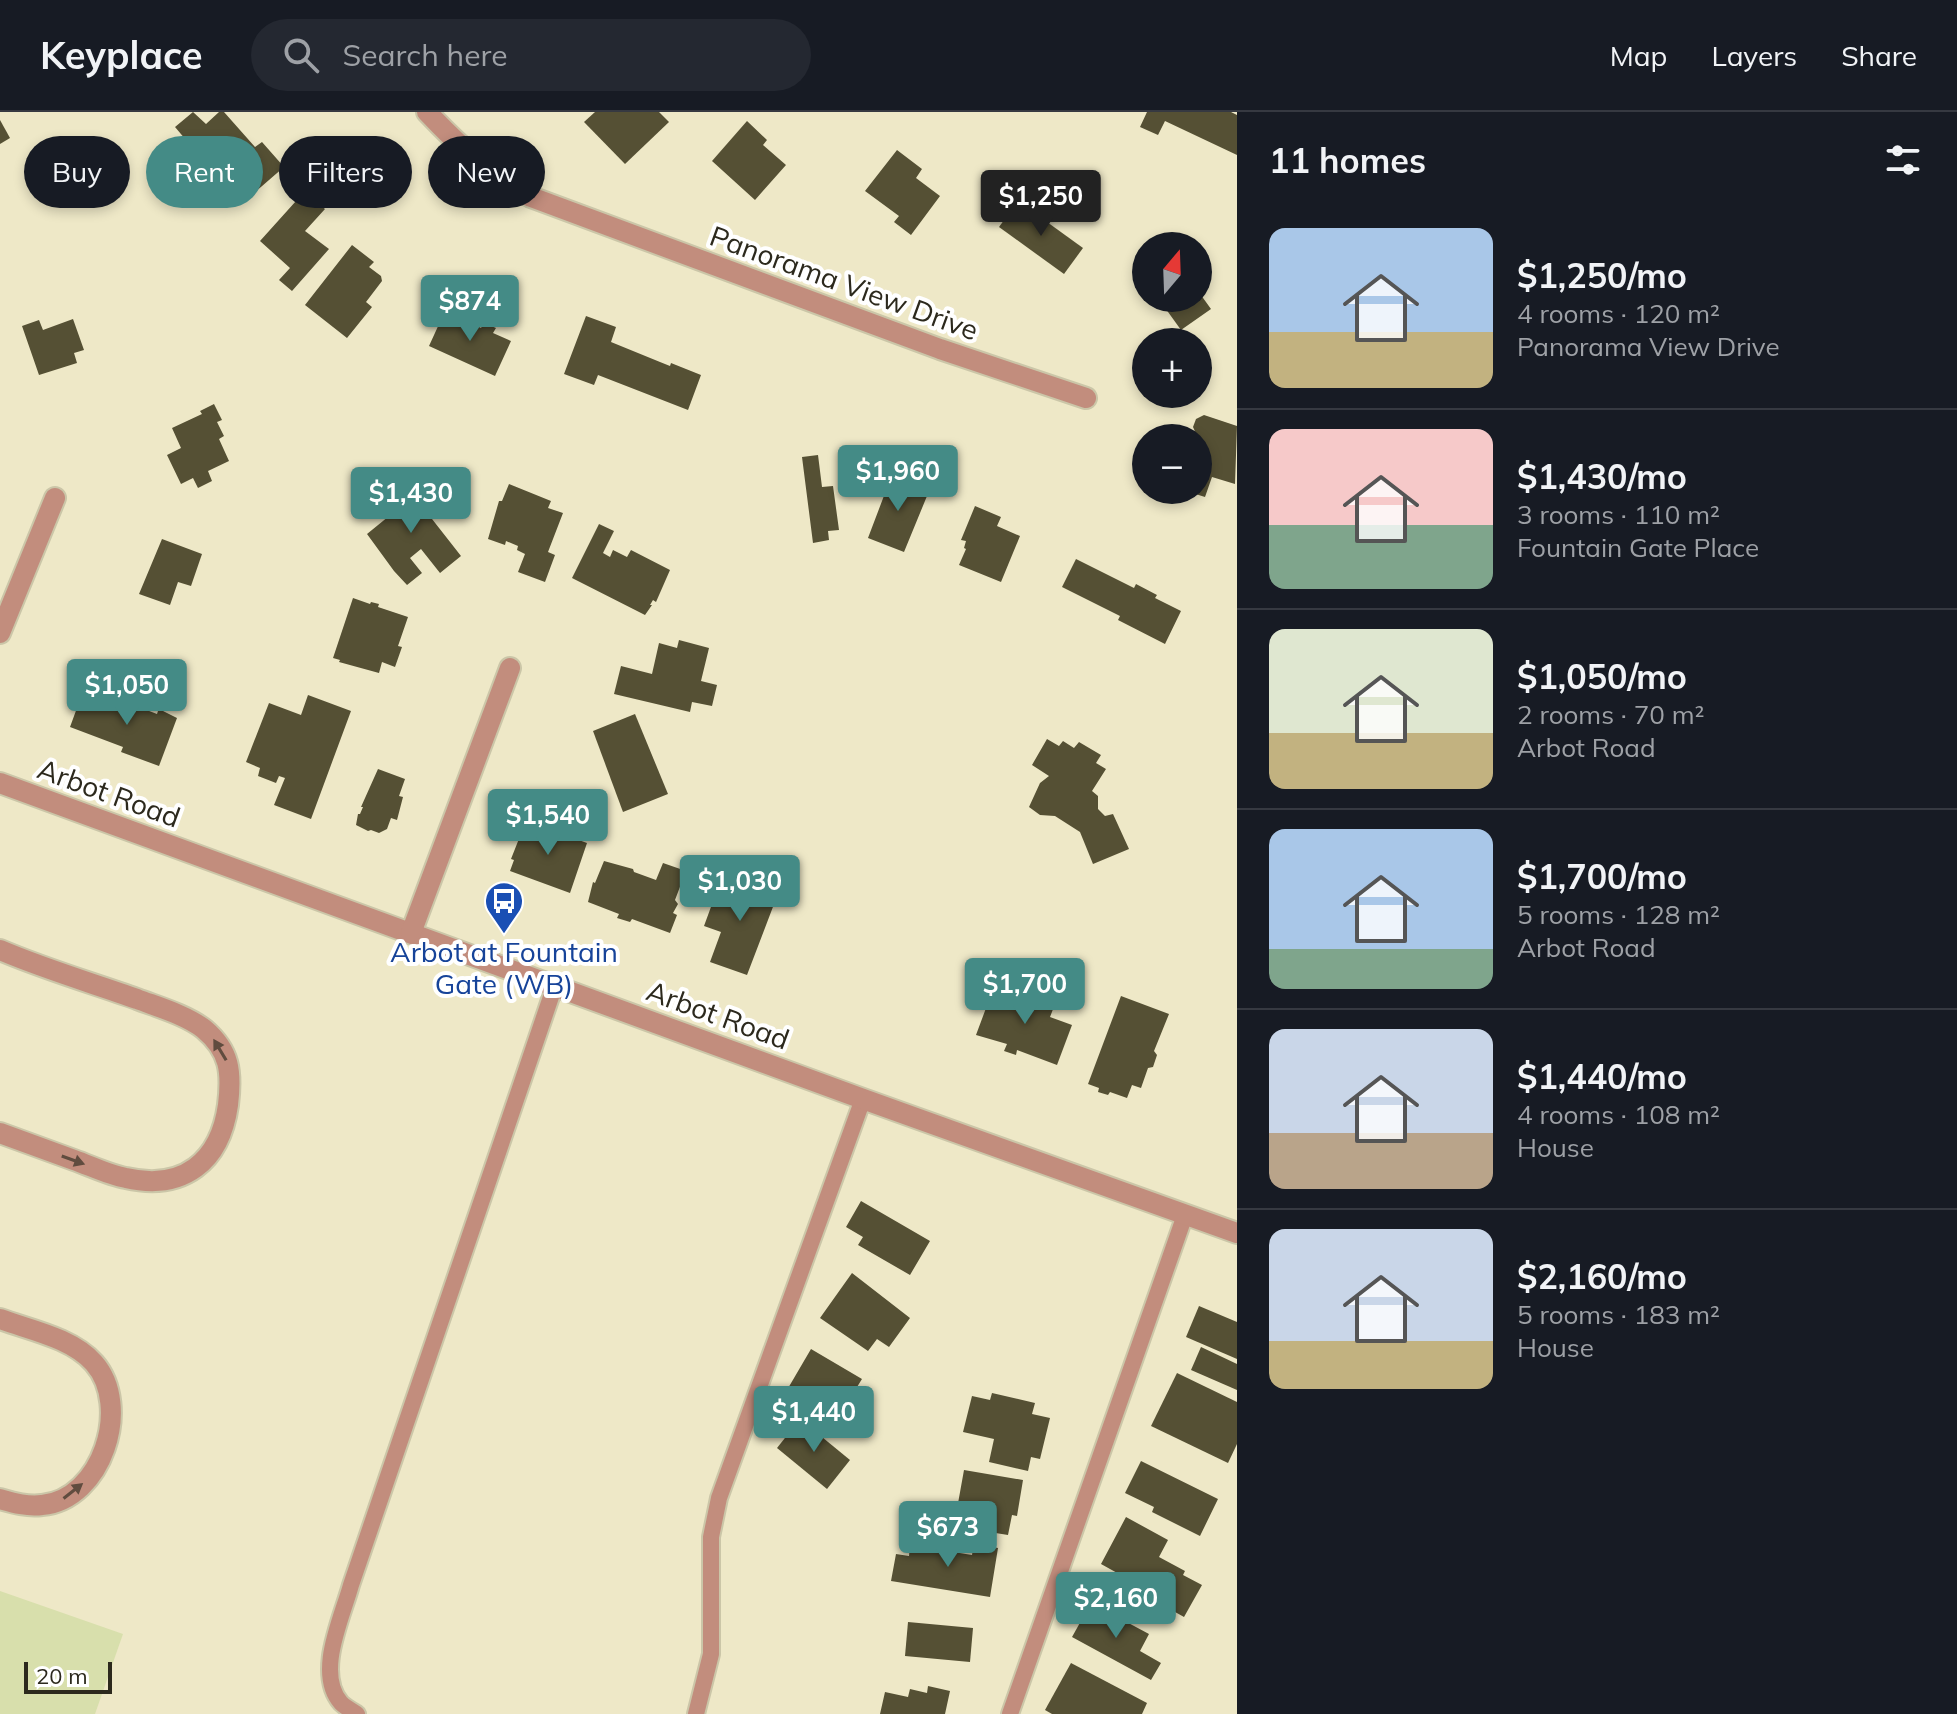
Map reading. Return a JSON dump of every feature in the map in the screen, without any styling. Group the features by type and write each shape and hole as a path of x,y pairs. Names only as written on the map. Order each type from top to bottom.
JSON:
{"street":[{"name":"Panorama View Drive","path":"427,112 495,176 531,197 940,349 1086,398"},
{"path":"0,633 55,498"},
{"path":"411,933 510,668"},
{"name":"Arbot Road","path":"0,783 1237,1233"},
{"path":"0,950 156,1006 201,1027 223,1047 229,1068 230,1091 226,1121 211,1155 182,1176 158,1182 125,1178 0,1133"},
{"path":"0,1319 82,1352 103,1375 111,1414 98,1463 82,1485 64,1499 43,1506 0,1499"}],"lane":[{"path":"357,1714 342,1704 332,1689 330,1668 334,1647 351,1585 555,985"},
{"path":"698,1713 711,1654 711,1537 719,1498 863,1099"},
{"path":"1010,1714 1185,1215"}],"green space":[{"path":"0,1591 123,1634 95,1714 0,1714"}],"building":[{"path":"193,112 206,124 219,112 224,112 245,136 183,136 175,127"},
{"path":"595,112 659,112 669,122 625,164 584,122"},
{"path":"1147,112 1231,112 1237,115 1237,155 1165,121 1158,135 1140,127"},
{"path":"0,120 10,138 0,144"},
{"path":"747,121 767,140 763,145 786,165 755,200 712,161"},
{"path":"263,143 279,161 279,171 263,185"},
{"path":"897,150 922,169 916,178 940,196 911,235 894,222 899,216 865,191"},
{"path":"1018,201 1083,248 1064,274 999,227"},
{"path":"290,208 325,209 305,231 329,249 292,291 279,280 290,268 260,241"},
{"path":"352,245 374,262 369,267 381,276 382,281 366,302 372,307 347,338 305,305"},
{"path":"445,311 481,328 484,323 496,328 493,333 511,341 495,376 429,346"},
{"path":"1168,312 1207,312 1184,328 1180,328"},
{"path":"586,316 616,327 611,342 701,375 688,410 598,375 594,385 564,374"},
{"path":"73,319 84,350 74,353 77,363 39,375 22,326 39,320 43,330"},
{"path":"214,404 222,420 217,422 224,436 219,439 229,461 208,471 212,481 198,488 193,478 181,484 167,455 181,448 172,428 202,414 200,411"},
{"path":"1204,415 1237,426 1235,484 1212,477 1212,424 1194,424 1196,419"},
{"path":"818,455 822,487 833,486 839,530 828,531 829,540 813,543 802,457"},
{"path":"893,472 920,481 916,492 927,496 904,552 868,538"},
{"path":"413,477 422,490 414,496 461,556 440,573 421,549 410,558 422,573 407,585 367,534 394,512 384,500"},
{"path":"509,484 551,501 548,508 563,513 548,552 555,555 545,582 518,572 525,554 517,550 518,546 488,539 499,501 502,501"},
{"path":"975,506 1001,517 997,526 1020,536 1001,582 959,565 966,549 966,541 961,540"},
{"path":"599,524 614,531 603,553 610,557 613,550 627,557 631,550 670,570 656,602 653,600 645,615 572,578"},
{"path":"162,539 202,554 191,586 178,582 170,605 139,594"},
{"path":"1076,559 1134,588 1136,584 1181,611 1165,644 1118,620 1120,616 1062,587"},
{"path":"353,598 379,604 378,607 408,617 395,667 382,662 379,673 333,658"},
{"path":"679,640 709,648 701,681 717,685 712,706 692,702 690,712 614,694 621,666 652,674 659,643 677,648"},
{"path":"116,695 157,714 163,711 177,718 159,766 121,752 123,747 70,727 81,697 112,708"},
{"path":"308,695 351,711 311,819 274,805 285,778 279,776 276,783 258,776 260,768 246,762 269,703 301,715"},
{"path":"635,714 668,794 623,812 593,731"},
{"path":"1047,739 1059,746 1063,741 1074,748 1079,742 1101,755 1096,763 1106,769 1092,791 1098,796 1098,809 1105,816 1113,814 1129,849 1093,864 1080,832 1055,816 1040,815 1029,807 1040,783 1049,776 1032,765"},
{"path":"378,769 405,779 399,796 403,797 397,820 391,818 387,829 379,833 356,825"},
{"path":"526,821 587,843 570,893 510,871 514,860 511,859"},
{"path":"604,861 633,869 656,880 663,863 686,871 675,900 678,904 673,913 677,915 670,933 632,919 630,922 617,918 619,914 588,902 593,882"},
{"path":"741,877 779,891 747,975 710,962 721,932 704,926 719,885 735,891"},
{"path":"1029,991 1053,1000 1055,1004 1050,1017 1072,1025 1057,1065 1017,1050 1016,1055 1004,1051 1007,1044 976,1035 992,992 1021,1003"},
{"path":"1121,996 1169,1014 1154,1051 1157,1055 1153,1067 1148,1068 1141,1088 1132,1085 1127,1098 1110,1092 1108,1095 1098,1092 1099,1088 1088,1084"},
{"path":"861,1201 930,1241 910,1275 858,1245 863,1237 846,1227"},
{"path":"852,1273 910,1318 889,1347 877,1339 868,1351 820,1318"},
{"path":"1199,1306 1237,1322 1237,1359 1186,1337"},
{"path":"1201,1347 1237,1364 1237,1390 1191,1370"},
{"path":"811,1349 862,1379 844,1408 857,1416 850,1427 787,1390"},
{"path":"1177,1373 1237,1402 1237,1444 1228,1463 1151,1426"},
{"path":"992,1393 1035,1403 1032,1414 1050,1418 1040,1459 1031,1457 1028,1471 989,1462 994,1439 963,1432 972,1396 990,1400"},
{"path":"800,1419 850,1460 827,1489 777,1448"},
{"path":"1141,1461 1218,1499 1200,1536 1152,1512 1154,1507 1125,1493"},
{"path":"964,1470 1023,1480 1017,1516 1012,1515 1008,1535 977,1530 978,1523 955,1520"},
{"path":"1126,1517 1168,1540 1159,1557 1185,1571 1183,1575 1202,1585 1184,1617 1134,1589 1137,1584 1101,1564"},
{"path":"974,1543 998,1548 990,1597 891,1581 896,1554 909,1556 910,1545 972,1555"},
{"path":"1091,1603 1149,1634 1140,1651 1161,1663 1151,1680 1072,1637"},
{"path":"908,1622 973,1628 970,1662 905,1656"},
{"path":"1071,1663 1147,1703 1142,1714 1052,1714 1045,1710"},
{"path":"928,1686 950,1691 945,1714 880,1714 885,1692 908,1697 910,1689 927,1693"}],"place":[{"name":"Arbot at Fountain Gate (WB)","path":"504,935"}]}
